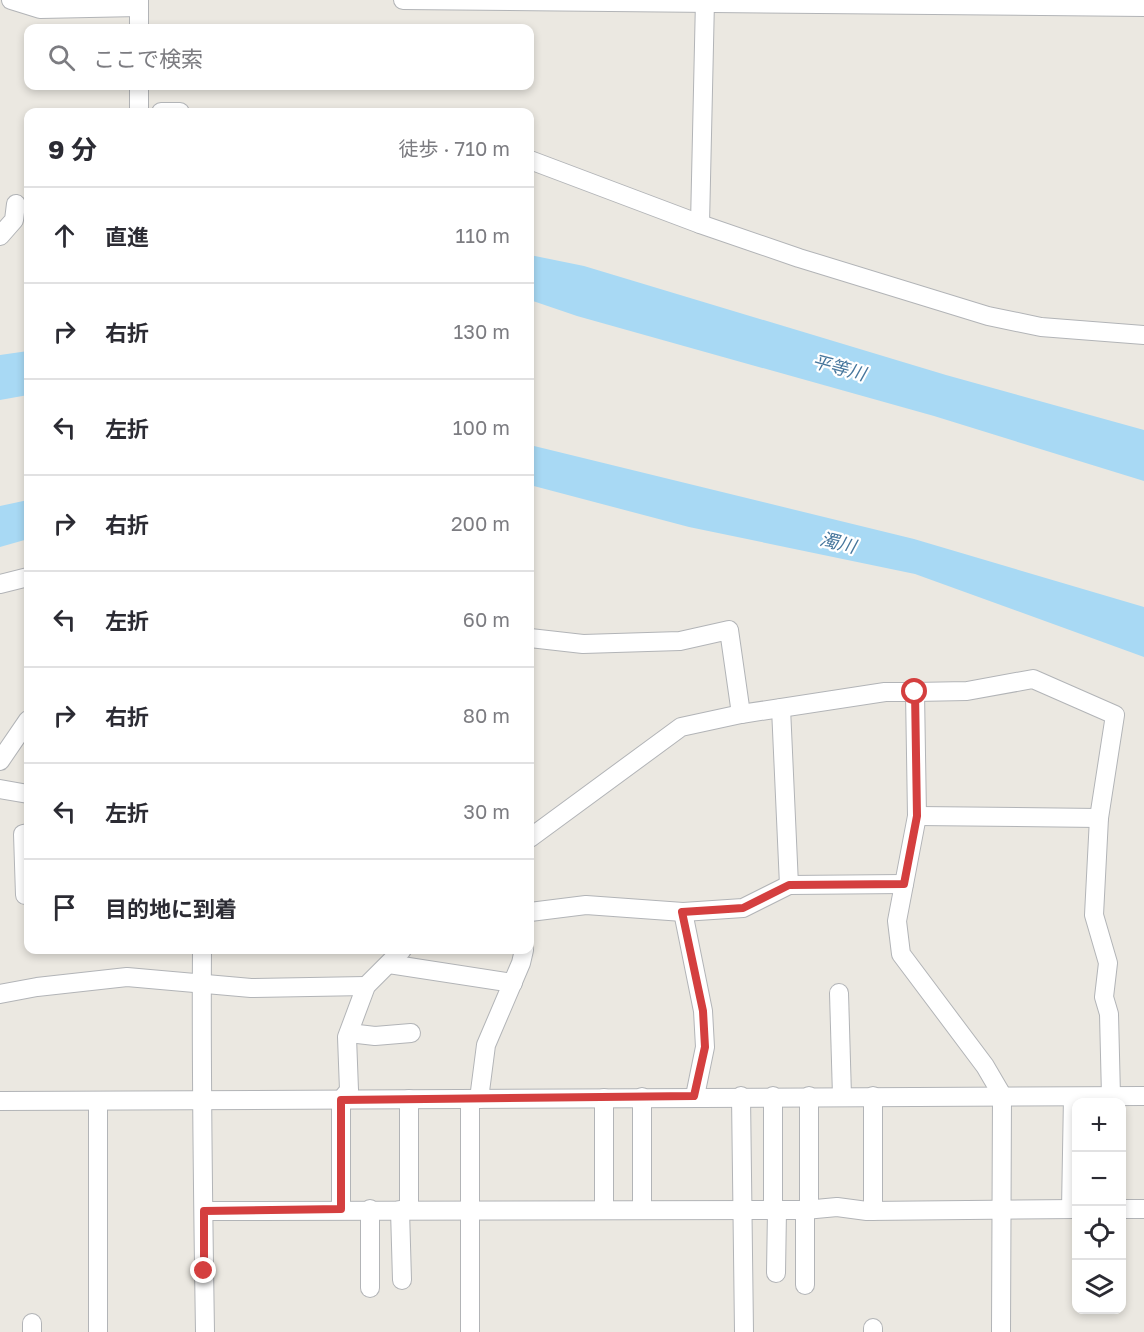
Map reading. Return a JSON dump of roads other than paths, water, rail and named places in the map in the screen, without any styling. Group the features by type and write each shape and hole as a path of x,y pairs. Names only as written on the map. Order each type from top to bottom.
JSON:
{"street":[{"path":"11,0 40,9 139,3 139,24"},
{"path":"403,0 943,3 1144,7"},
{"path":"700,224 705,1"},
{"path":"138,108 139,90"},
{"path":"534,162 700,224 799,258 1012,322 1041,327 1144,335"},
{"path":"0,236 14,220 15,203"},
{"path":"0,584 24,578"},
{"path":"534,638 583,644 680,641 729,630 741,714"},
{"path":"534,835 681,727 741,714 885,692 967,692 1033,679 1115,715 1099,818 1094,915 1108,963 1104,997 1109,1014 1111,1096"},
{"path":"915,692 917,816 897,921 901,954 985,1066 1002,1095 1001,1332"},
{"path":"781,708 789,885"},
{"path":"0,761 24,726"},
{"path":"0,789 24,793"},
{"path":"917,816 1099,818"},
{"path":"24,834 24,864"},
{"path":"534,912 586,905 682,912 743,908 789,885 904,884"},
{"path":"682,912 704,1020 705,1047 694,1096"},
{"path":"202,954 200,1015 204,1100 205,1332"},
{"path":"341,1209 341,1100 349,1090 349,1033 366,987 398,954"},
{"path":"470,1332 470,1210 474,1099 486,1045 513,983 523,954"},
{"path":"389,964 513,983"},
{"path":"0,994 38,987 128,977 202,985 261,988 366,987"},
{"path":"839,993 842,1096"},
{"path":"349,1033 375,1036 411,1033"},
{"path":"0,1101 694,1096 1144,1096"},
{"path":"741,1096 744,1332"},
{"path":"773,1096 776,1274"},
{"path":"806,1285 809,1096"},
{"path":"873,1096 873,1211"},
{"path":"642,1097 642,1210"},
{"path":"1072,1097 1074,1206"},
{"path":"604,1098 604,1210"},
{"path":"402,1280 409,1099"},
{"path":"98,1101 98,1332"},
{"path":"204,1211 807,1210 837,1207 873,1211 1072,1209"},
{"path":"370,1209 370,1288"},
{"path":"1126,1209 1144,1209"}],"water":[{"name":"平等川","path":"534,256 584,266 946,375 1144,430 1144,481 934,416 577,316 534,301"},
{"path":"24,352 24,396 0,400 0,355"},
{"name":"濁川","path":"534,446 914,539 1144,607 1144,657 915,574 689,527 534,486"},
{"path":"24,501 24,540 0,547 0,506"}]}
